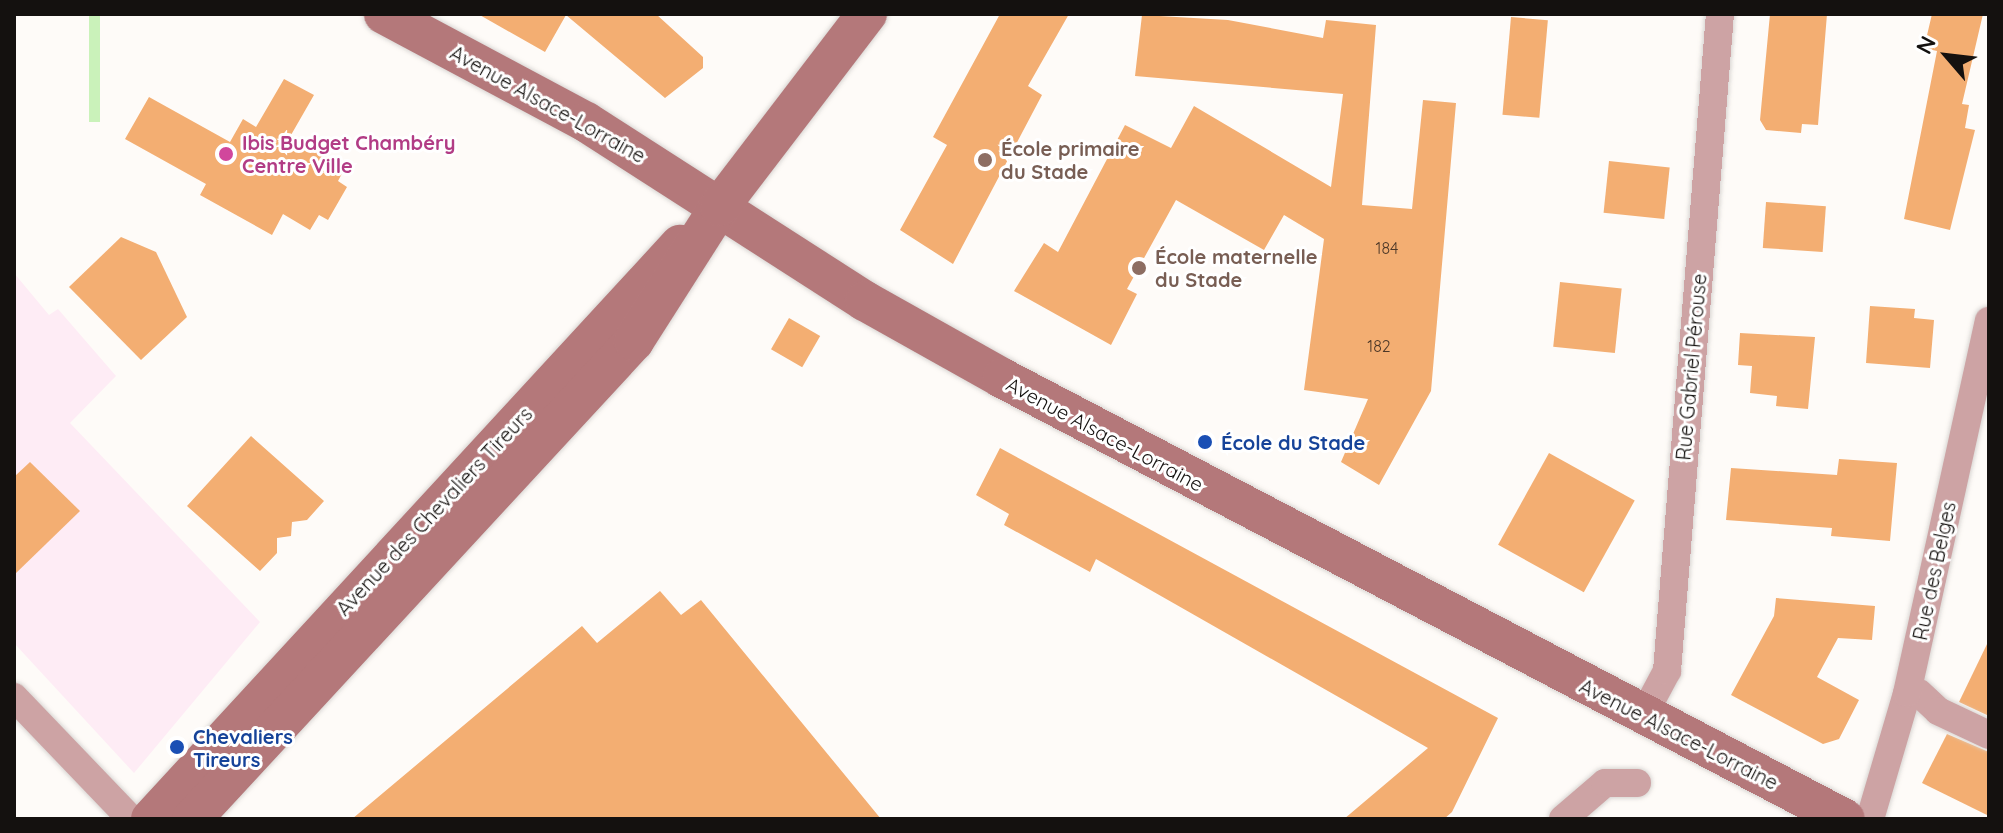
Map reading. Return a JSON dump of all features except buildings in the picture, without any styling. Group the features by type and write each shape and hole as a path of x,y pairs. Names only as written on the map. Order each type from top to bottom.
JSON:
{"street":[{"name":"Avenue Alsace-Lorraine","path":"384,14 586,122 865,301 1016,386 1845,819"},
{"name":"Avenue des Chevaliers Tireurs","path":"192,819 634,341 720,206 867,14"},
{"name":"Rue Gabriel Pérouse","path":"1644,714 1667,671 1720,14"},
{"name":"Avenue des Chevaliers Tireurs","path":"151,819 467,481 625,298 720,206"},
{"name":"Rue des Belges","path":"1870,819 1907,693 1989,321"},
{"path":"1919,693 1938,711 1989,735"},
{"path":"14,697 131,819"},
{"path":"1563,819 1605,783 1637,783"}],"shaded area":[{"path":"14,273 49,315 58,309 116,376 70,423 260,622 134,773 14,643"}],"green space":[{"path":"89,14 100,14 100,122 89,122"}],"place":[{"name":"Ibis Budget Chambéry Centre Ville","path":"226,154"},
{"name":"École primaire du Stade","path":"985,160"},
{"name":"École maternelle du Stade","path":"1139,268"},
{"name":"École du Stade","path":"1205,442"},
{"name":"Chevaliers Tireurs","path":"177,747"}]}
